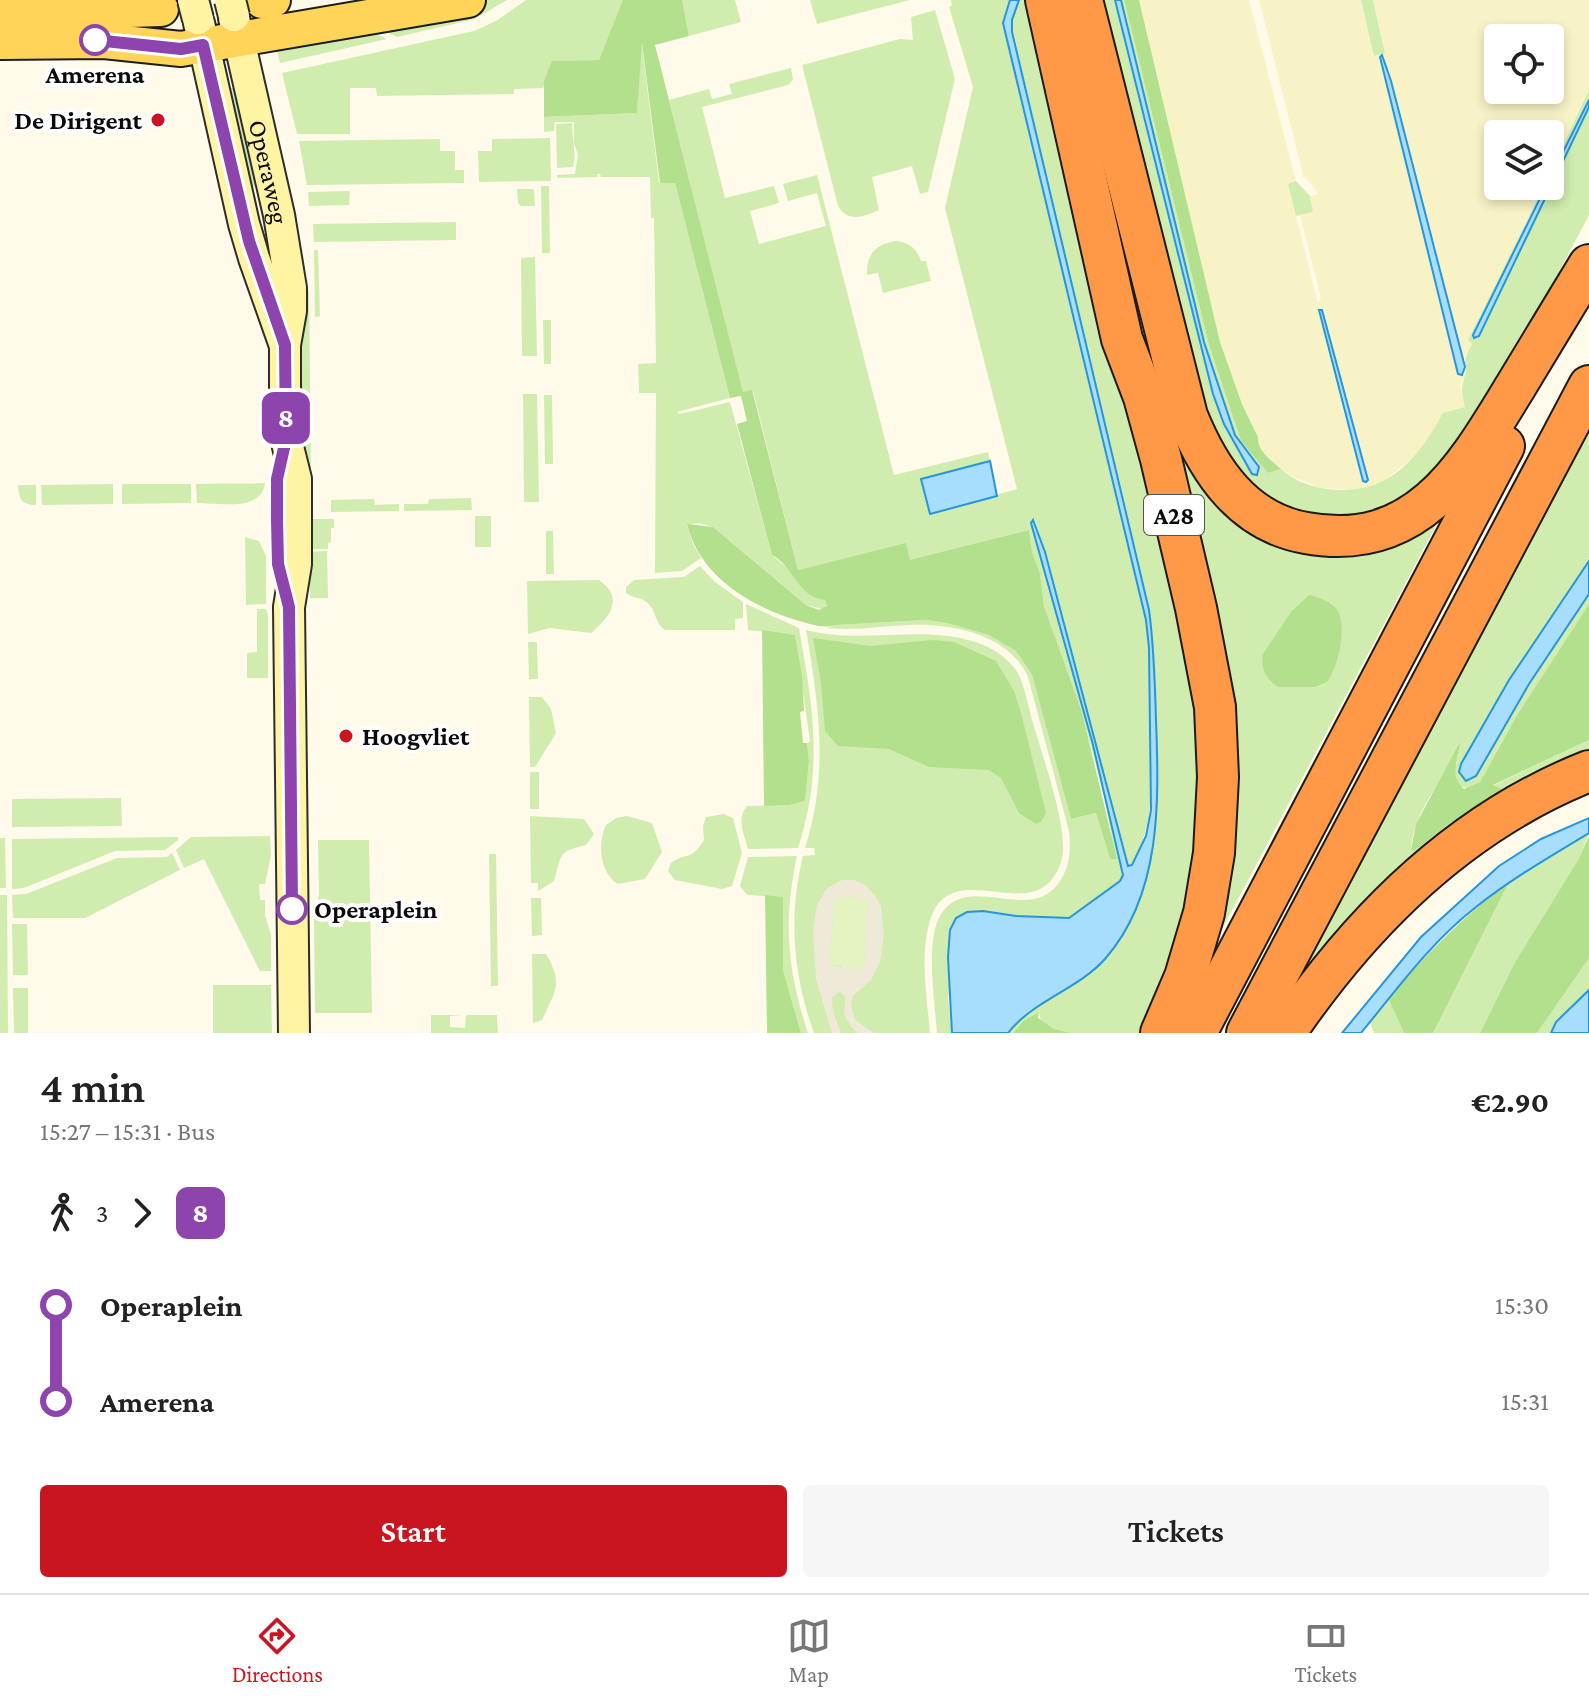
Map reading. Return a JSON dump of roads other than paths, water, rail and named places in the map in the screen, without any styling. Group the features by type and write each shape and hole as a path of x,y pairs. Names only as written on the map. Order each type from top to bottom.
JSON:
{"highway":[{"name":"A28","path":"1046,0 1122,339 1144,397 1164,474 1196,608 1215,707 1218,777 1214,853 1204,913 1185,977 1161,1033"},
{"name":"A28","path":"1082,0 1187,416 1198,445 1227,489 1243,504 1279,526 1318,536 1377,531 1410,516 1441,493 1472,458 1589,265"},
{"path":"1196,1033 1589,283"},
{"path":"1247,1033 1589,386"},
{"path":"1285,1033 1341,956 1413,882 1492,823 1589,771"}],"main road":[{"path":"241,14 273,0"},
{"path":"0,14 189,18 468,0"},
{"path":"0,42 104,41 181,49 189,18"}],"street":[{"name":"Operaweg","path":"241,14 291,288 291,311 285,345 286,439 296,479 296,564 289,607 294,1033"},
{"name":"Operaweg","path":"189,18 244,224 285,345"}],"water":[{"path":"1010,0 1019,0 1012,20 1012,32 1149,610 1155,692 1156,814 1147,876 1137,906 1124,933 1105,959 1082,979 1030,1012 1008,1033 952,1033 948,957 950,930 956,918 967,912 983,911 1069,918 1120,881 1123,875 1093,745 1031,523 1033,520 1045,552 1128,866 1132,865 1146,836 1151,810 1146,620 1003,23"},
{"path":"1115,0 1121,0 1204,342 1235,435 1259,467 1257,475 1252,474 1224,424 1213,394"},
{"path":"1382,55 1465,367 1462,375 1458,374 1380,57"},
{"path":"1589,100 1589,107 1564,159 1564,150"},
{"path":"1539,200 1544,200 1479,336 1474,338"},
{"path":"1319,310 1322,310 1368,480 1366,482 1363,481"},
{"path":"990,461 997,496 930,514 921,479"},
{"path":"1589,561 1589,594 1529,684 1476,776 1466,781 1459,772 1461,764 1509,680"},
{"path":"1589,818 1589,833 1503,887 1444,935 1361,1033 1342,1033 1421,937 1499,866 1541,839"},
{"path":"1589,990 1589,1033 1551,1033 1556,1022"}],"place":[{"name":"Amerena","path":"95,40"},
{"name":"De Dirigent","path":"158,120"},
{"name":"Hoogvliet","path":"346,736"},
{"name":"Operaplein","path":"292,909"}]}
